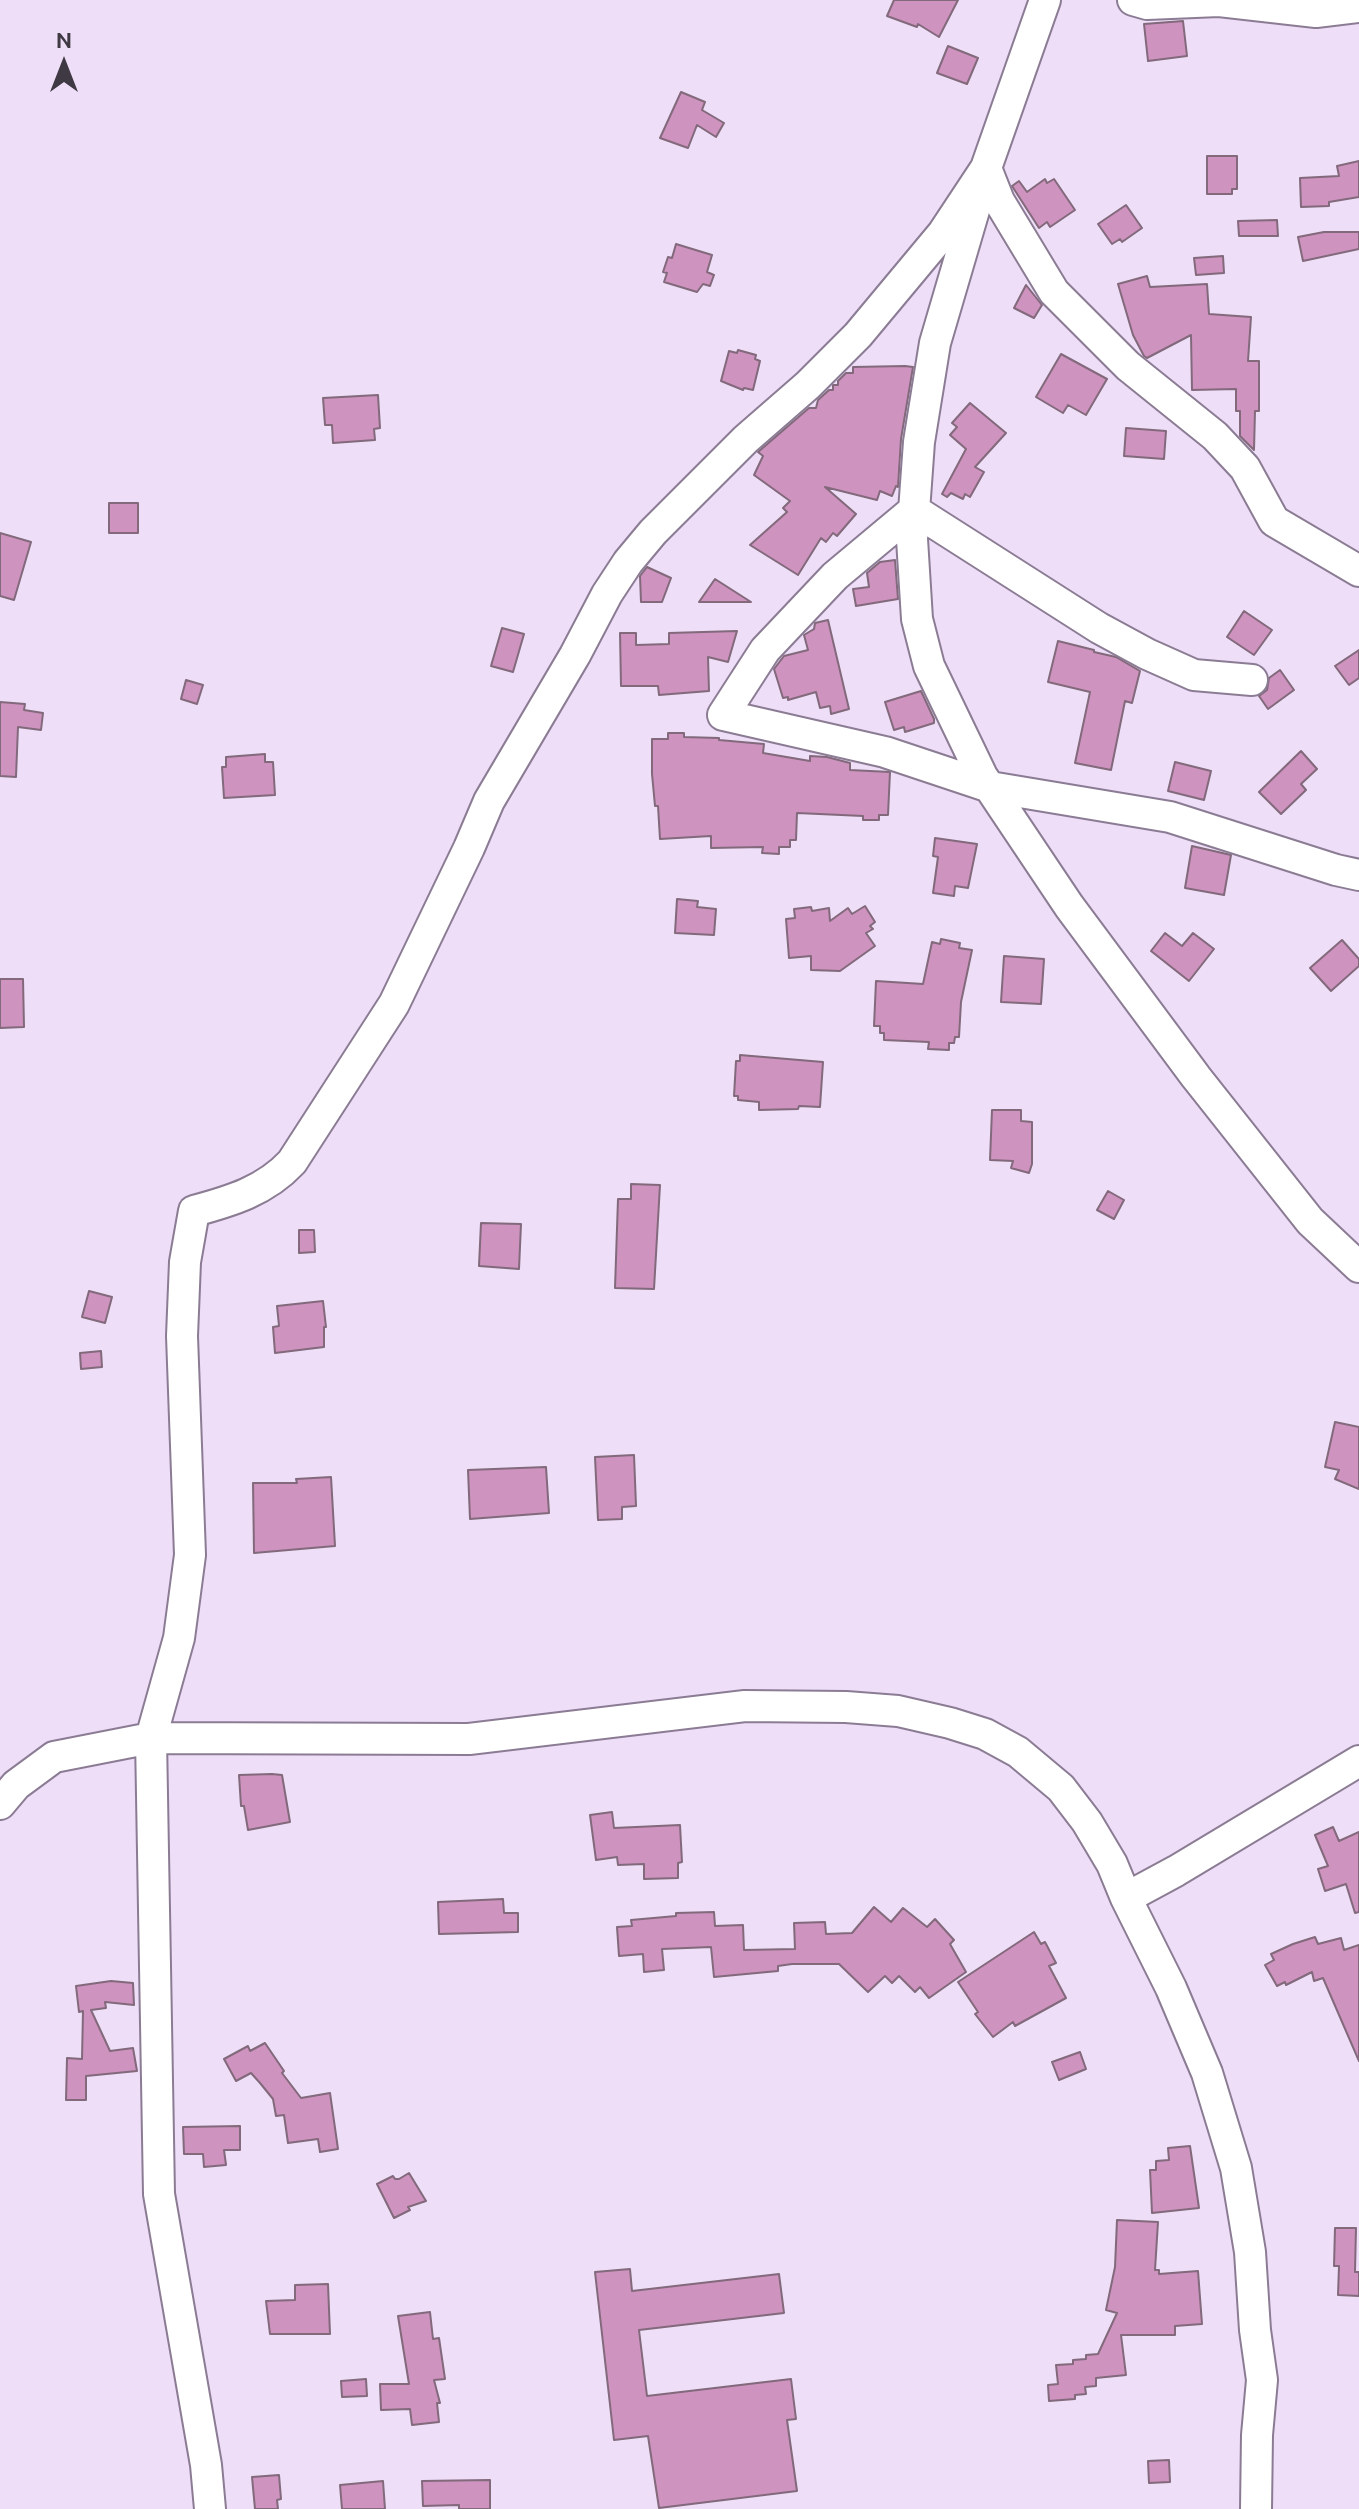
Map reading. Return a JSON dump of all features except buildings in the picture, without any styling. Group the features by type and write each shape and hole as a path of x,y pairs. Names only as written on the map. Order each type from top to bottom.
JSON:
{"street":[{"path":"1045,0 986,168 935,343 919,442 912,539 917,619 929,666 976,763 1069,906 1196,1077 1310,1221 1359,1267"},
{"path":"1133,0 1147,4 1219,1 1316,12 1359,7"},
{"path":"986,168 999,201 1054,292 1128,366 1215,436 1245,468 1274,521 1359,571"},
{"path":"210,2509 206,2465 159,2194 151,1738 179,1638 190,1555 182,1336 185,1262 194,1211 240,1198 266,1185 292,1162 394,1004 489,801 628,562 653,532 746,439 808,385 858,335 943,233 986,168"},
{"path":"914,510 1099,628 1147,654 1194,675 1252,680"},
{"path":"914,510 835,576 765,650 723,715 885,752 990,787 1170,817 1359,875"},
{"path":"0,1804 16,1785 54,1757 151,1738 469,1739 745,1706 898,1711 985,1734 1018,1752 1061,1788 1112,1864 1171,1988 1207,2073 1236,2168 1250,2252 1262,2380 1257,2435 1256,2509"},
{"path":"1126,1898 1359,1761"}]}
